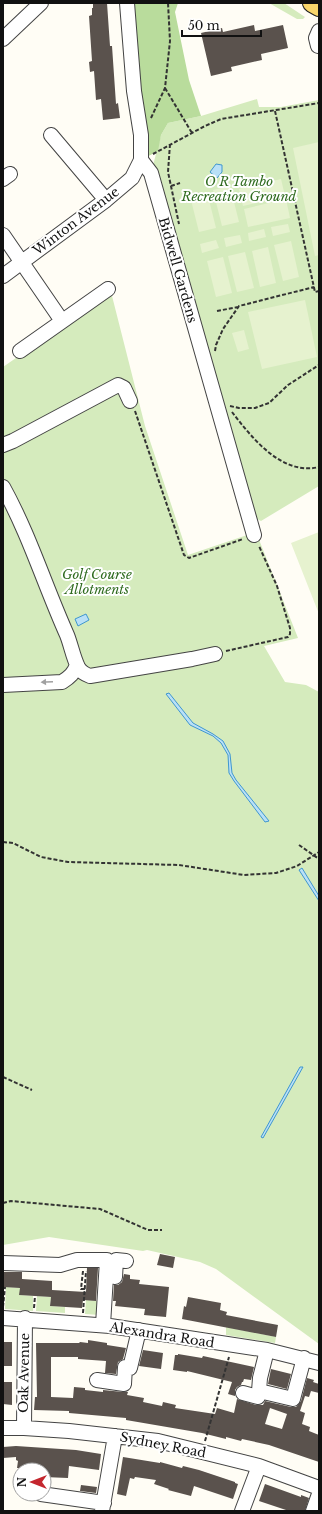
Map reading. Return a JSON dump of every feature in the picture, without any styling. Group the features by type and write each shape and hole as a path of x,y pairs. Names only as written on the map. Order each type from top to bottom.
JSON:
{"main road":[{"path":"312,3 319,7"}],"street":[{"path":"3,39 41,3"},
{"path":"127,3 134,91 141,135 141,160"},
{"path":"318,46 316,38 319,31"},
{"path":"50,135 106,200"},
{"name":"Winton Avenue","path":"3,276 106,200 132,178 141,160"},
{"name":"Bidwell Gardens","path":"141,160 151,173 254,535"},
{"path":"3,235 62,321"},
{"path":"20,351 108,289"},
{"path":"3,445 118,385 124,388 130,401"},
{"path":"3,487 13,506 36,560 69,640 77,665 81,671 90,676 215,654"},
{"path":"3,685 62,682 75,672 77,665"},
{"path":"3,1263 60,1265 77,1260 107,1260 106,1326"},
{"path":"106,1326 116,1260 126,1261"},
{"name":"Alexandra Road","path":"3,1318 25,1318 139,1330 232,1346 267,1350 304,1358 319,1363"},
{"name":"Oak Avenue","path":"24,1428 25,1318"},
{"path":"97,1380 124,1384 125,1367 130,1368 139,1330"},
{"path":"243,1393 258,1397 260,1378 267,1350"},
{"path":"259,1391 292,1399 304,1358"},
{"name":"Sydney Road","path":"3,1428 24,1428 158,1441 259,1466 319,1488"},
{"path":"52,1496 103,1507 114,1436"},
{"path":"242,1511 259,1466"},
{"path":"313,1511 319,1494"}],"path":[{"path":"141,135 166,88 170,41 168,3"},
{"path":"166,88 192,133"},
{"path":"141,160 205,126 221,120 319,103"},
{"path":"275,111 314,288 315,292 319,291"},
{"path":"170,144 168,172 180,225"},
{"path":"171,186 180,183"},
{"path":"217,311 314,288"},
{"path":"215,352 216,345 223,329 239,306"},
{"path":"319,365 288,384 269,403 255,408 239,408 228,405 251,435 275,458 296,467 319,467"},
{"path":"130,401 140,423 184,555 189,558 254,535 276,586 290,628 290,634 288,637 215,654"},
{"path":"3,842 14,843 40,857 68,862 179,866 244,875 276,873 297,866 319,852"},
{"path":"299,845 319,859"},
{"path":"3,1077 32,1090"},
{"path":"3,1203 11,1201 100,1209 148,1230 162,1230"},
{"path":"83,1260 82,1289 85,1289"},
{"path":"83,1324 85,1285"},
{"path":"3,1310 4,1288"},
{"path":"202,1452 232,1346"}],"green space":[{"path":"132,3 178,3 175,12 189,80 201,116 168,123 161,135 158,151 141,160"},
{"path":"269,3 284,3 305,17 303,19 297,19"},
{"name":"O R Tambo Recreation Ground","path":"257,99 259,107 281,107 319,100 319,486 261,521 257,519 250,522 151,173 161,135 168,123 201,116"},
{"path":"319,142 319,255 315,256 293,148"},
{"path":"281,179 285,196 243,206 239,189"},
{"path":"230,186 239,222 222,226 213,190"},
{"path":"207,192 216,228 199,232 190,196"},
{"path":"286,199 290,218 248,227 244,209"},
{"path":"288,224 290,232 273,236 271,227"},
{"path":"264,229 266,237 249,241 248,233"},
{"path":"240,235 242,243 226,247 224,238"},
{"path":"216,240 219,248 202,253 200,244"},
{"path":"291,241 299,277 283,281 274,245"},
{"path":"268,247 276,283 260,287 252,251"},
{"path":"245,252 254,288 237,292 228,256"},
{"path":"223,257 232,293 216,297 207,261"},
{"name":"Golf Course Allotments","path":"111,292 145,426 188,555 256,532 298,638 264,646 285,682 306,685 319,692 319,1344 216,1269 200,1262 147,1250 143,1251 49,1237 3,1245 3,367"},
{"path":"305,300 317,357 262,369 248,312"},
{"path":"244,330 249,349 238,352 232,333"},
{"path":"319,532 319,614 291,543"},
{"path":"6,1287 20,1288 20,1295 33,1296 33,1311 5,1309"},
{"path":"37,1296 51,1297 50,1306 65,1307 65,1313 36,1311"},
{"path":"86,1300 101,1301 100,1315 85,1314"},
{"path":"226,1327 276,1337 275,1343 226,1335"}],"water":[{"path":"216,164 222,165 222,172 217,178 210,172"},
{"path":"86,614 89,620 78,626 75,619"},
{"path":"169,693 193,723 223,741 230,754 232,773 236,780 269,821 265,822 229,773 228,755 221,743 213,736 190,725 166,694"},
{"path":"302,868 319,896 319,901 299,870"},
{"path":"300,1067 303,1067 263,1138 261,1137"}],"building":[{"path":"93,3 107,3 116,104 118,103 120,118 103,120 101,99 96,100 94,71 90,72 89,62 92,61 89,16 92,15"},
{"path":"254,25 255,31 283,25 288,48 261,54 262,60 231,67 232,71 211,76 201,33 222,28 223,32"},
{"path":"160,1254 175,1257 173,1268 157,1265"},
{"path":"87,1268 98,1268 96,1301 83,1300 82,1308 50,1306 51,1297 19,1295 20,1288 3,1287 3,1272 22,1272 22,1279 52,1281 52,1290 86,1292"},
{"path":"124,1274 130,1275 130,1279 140,1280 139,1284 169,1287 166,1317 144,1315 145,1309 115,1306 116,1301 113,1301 114,1285 118,1285 122,1282"},
{"path":"188,1297 221,1303 220,1310 227,1312 226,1315 278,1325 276,1337 182,1319 184,1306 186,1307"},
{"path":"88,1340 126,1348 123,1359 118,1362 116,1374 105,1373 106,1361 78,1359 78,1357 51,1357 51,1397 73,1398 74,1387 103,1392 103,1390 128,1392 127,1395 144,1398 143,1402 162,1406 163,1402 176,1405 175,1408 215,1414 217,1408 234,1413 237,1399 256,1405 263,1405 265,1401 296,1407 301,1401 307,1378 314,1380 313,1382 319,1384 319,1393 311,1391 309,1397 305,1396 300,1411 305,1413 302,1424 310,1427 309,1431 319,1435 319,1462 269,1445 242,1439 241,1441 226,1437 226,1439 202,1433 126,1420 126,1418 69,1413 69,1411 34,1410 35,1397 37,1397 36,1343 88,1343","holes":["270,1408 287,1414 282,1429 265,1424"]},
{"path":"3,1342 12,1342 12,1366 3,1366"},
{"path":"143,1350 163,1353 161,1369 139,1366"},
{"path":"178,1354 202,1358 203,1356 254,1367 251,1380 244,1379 241,1385 235,1390 235,1396 228,1394 232,1382 187,1371 173,1370 175,1355"},
{"path":"271,1369 291,1374 287,1389 268,1384"},
{"path":"3,1382 12,1382 12,1405 3,1404"},
{"path":"16,1446 76,1450 101,1454 99,1470 69,1466 68,1478 52,1477 52,1462 18,1462 16,1457 3,1458 3,1447"},
{"path":"123,1457 160,1462 182,1468 183,1466 238,1484 233,1499 194,1486 191,1496 168,1490 169,1489 154,1484 156,1480 135,1477 134,1479 130,1478 126,1496 117,1494"},
{"path":"265,1484 301,1497 301,1495 309,1498 305,1511 289,1511 259,1501"},
{"path":"81,1485 97,1487 96,1493 80,1491"}]}
